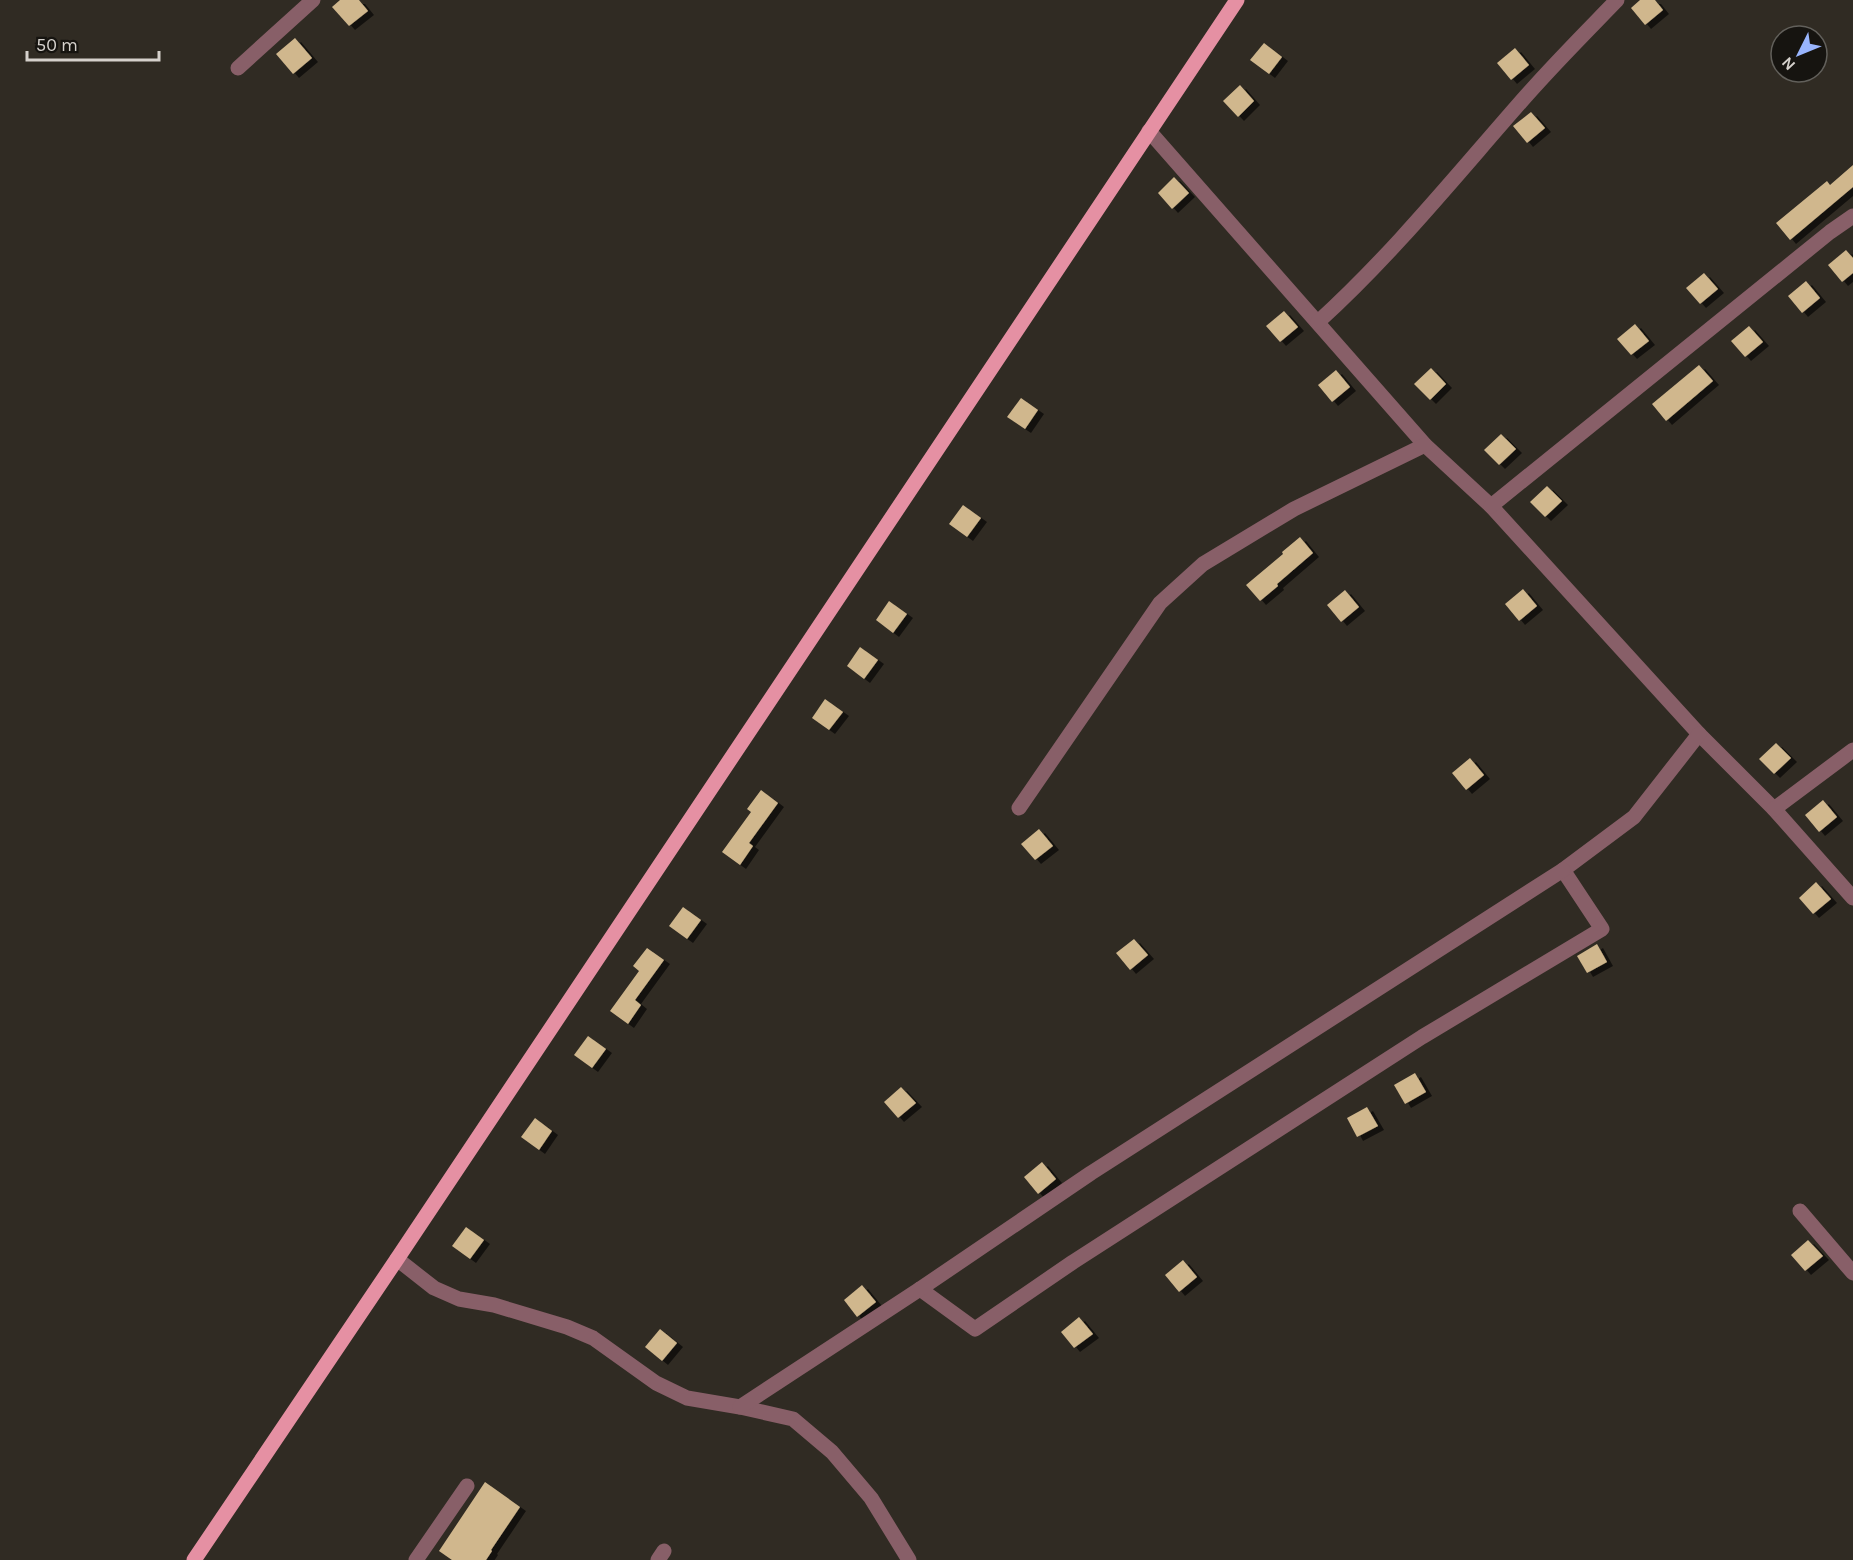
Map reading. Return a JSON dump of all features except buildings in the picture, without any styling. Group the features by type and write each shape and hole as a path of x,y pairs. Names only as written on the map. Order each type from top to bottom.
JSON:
{"main road":[{"path":"194,1560 1237,0"}],"street":[{"path":"238,68 313,0"},
{"path":"1318,322 1356,287 1409,231 1527,94 1617,0"},
{"path":"1149,131 1425,445 1491,506 1699,734 1774,809 1853,898"},
{"path":"1491,506 1830,232 1853,216"},
{"path":"1019,808 1160,603 1194,572 1203,564 1293,509 1425,445"},
{"path":"740,1407 1091,1173 1563,870 1634,817 1699,734"},
{"path":"1774,809 1853,750"},
{"path":"920,1289 975,1329 1073,1262 1422,1037 1602,929 1563,870"},
{"path":"1800,1211 1853,1273"},
{"path":"397,1259 434,1288 459,1299 494,1305 567,1327 593,1338 656,1383 687,1398 793,1419 832,1452 871,1498 909,1560"},
{"path":"416,1560 467,1486"}]}
